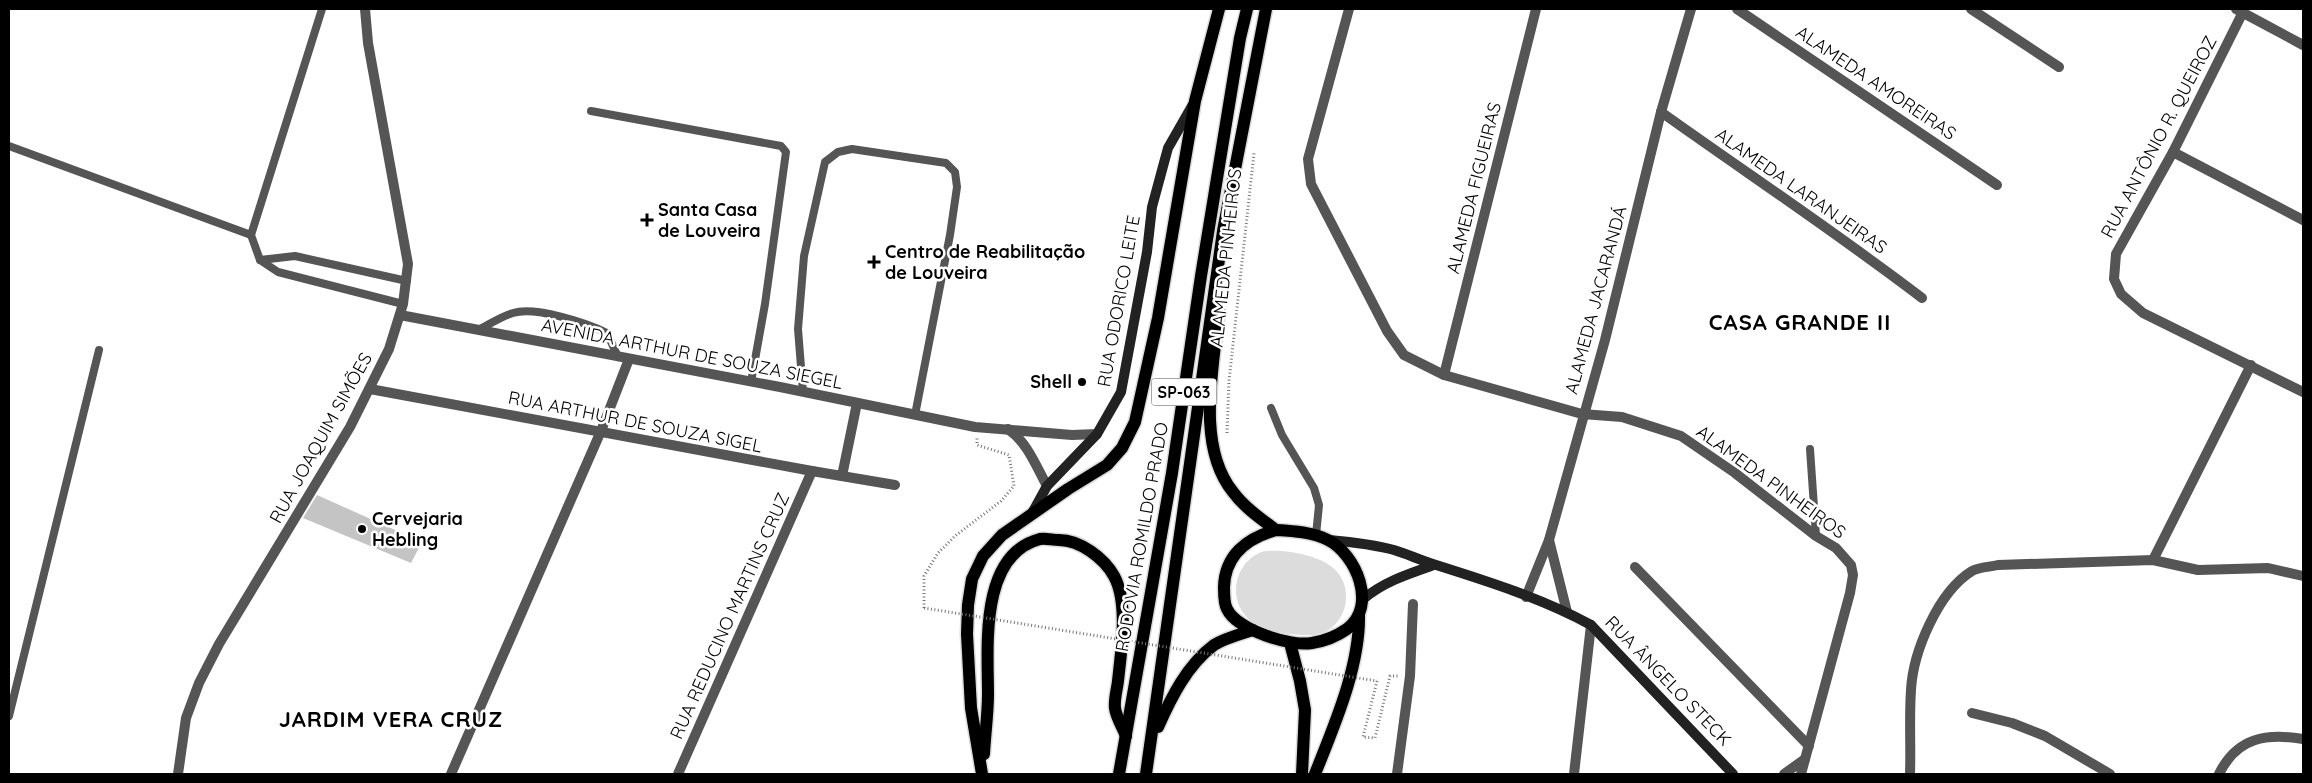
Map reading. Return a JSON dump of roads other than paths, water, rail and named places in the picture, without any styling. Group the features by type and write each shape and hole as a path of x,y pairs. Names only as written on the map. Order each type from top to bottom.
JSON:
{"main road":[{"path":"982,774 971,708 967,634 968,605 972,579 982,556 1002,535 1068,489 1107,465 1122,448 1136,422 1158,318 1195,101 1219,9"},
{"name":"RODOVIA ROMILDO PRADO","path":"1120,774 1172,473 1201,276 1240,38 1247,9"},
{"name":"RODOVIA ROMILDO PRADO","path":"1146,774 1223,231 1266,9"},
{"name":"RUA ODORICO LEITE","path":"1030,516 1047,486 1097,434 1121,392 1147,252 1152,208 1168,148 1195,101"},
{"path":"1223,231 1220,300 1210,417 1211,445 1218,466 1232,492 1249,509 1276,530"},
{"name":"RUA ÂNGELO STECK","path":"1276,530 1298,531 1316,535 1328,540 1342,550 1354,564 1362,600 1359,615 1349,628 1335,637 1311,643 1290,643 1239,623 1227,609 1224,592 1224,574 1232,558 1244,545 1258,535 1276,530"},
{"path":"982,774 988,696 988,637 990,613 996,586 1005,566 1020,549 1040,539 1065,540 1084,548 1100,558 1114,576 1123,621 1115,709 1126,736"},
{"name":"RUA ÂNGELO STECK","path":"1328,540 1364,543 1395,550 1434,565 1494,583 1567,612 1591,625 1733,774"},
{"path":"1362,600 1375,589 1391,581 1434,565"},
{"path":"1315,774 1339,711 1356,654 1359,615"},
{"path":"1152,739 1171,698 1192,666 1215,645 1254,630"},
{"path":"1290,643 1305,710 1302,774"}],"street":[{"name":"RUA JOAQUIM SIMÕES","path":"178,774 179,756 186,718 199,683 219,644 350,427 389,349 403,304 408,264 368,44 365,9"},
{"name":"ALAMEDA PINHEIROS","path":"1349,9 1308,159 1311,184 1387,331 1404,355 1444,375 1582,414 1622,417 1681,436 1845,556 1851,565 1853,575 1850,593 1801,774"},
{"name":"ALAMEDA FIGUEIRAS","path":"1444,375 1536,9"},
{"name":"ALAMEDA JACARANDÁ","path":"1526,597 1549,540 1582,414 1605,340 1661,112 1691,9"},
{"name":"ALAMEDA AMOREIRAS","path":"1737,9 1997,185"},
{"path":"1971,9 2060,67"},
{"path":"2239,10 2303,45"},
{"name":"RUA ANTÔNIO R. QUEIROZ","path":"2239,10 2173,152 2116,254 2114,280 2121,294 2143,312 2251,365"},
{"name":"ALAMEDA LARANJEIRAS","path":"1661,112 1792,205 1860,250 1922,298"},
{"path":"2173,152 2303,220"},
{"name":"AVENIDA ARTHUR DE SOUZA SIEGEL","path":"400,315 975,427 1097,434"},
{"path":"451,774 601,431 629,359"},
{"path":"2152,560 2251,365 2303,392"},
{"name":"RUA ARTHUR DE SOUZA SIGEL","path":"370,389 895,485"},
{"path":"842,476 857,403"},
{"path":"1007,429 1016,435 1026,448 1047,486"},
{"name":"RUA REDUCINO MARTINS CRUZ","path":"678,774 812,471"},
{"path":"1549,540 1567,612"},
{"path":"1910,774 1913,669 1934,616 1952,589 1973,570 1998,565 2152,560 2198,570 2268,568 2303,576"},
{"path":"1635,567 1809,746"},
{"path":"1397,774 1410,676 1414,604"},
{"path":"1574,774 1591,625"},
{"path":"1972,713 2012,723 2045,736 2110,774"},
{"path":"2219,774 2238,750 2258,737 2278,735 2303,739"},
{"path":"1784,774 1805,759"}],"lane":[{"path":"322,9 251,236 260,260 278,272 403,304"},
{"path":"592,111 781,146 786,152 765,304 750,382"},
{"path":"9,146 251,236"},
{"path":"803,392 798,329 803,265 825,162 838,152 852,149 946,163 955,172 957,187 950,234 915,415"},
{"path":"260,260 295,256 407,281"},
{"path":"478,330 513,313 526,311 541,313 596,328 607,333 618,357"},
{"path":"9,716 99,350"},
{"path":"1271,408 1282,434 1314,488 1320,505 1316,535"},
{"path":"1810,449 1816,536"}],"place":[{"name":"Santa Casa de Louveira","path":"647,220"},
{"name":"Centro de Reabilitação de Louveira","path":"874,262"},
{"name":"Shell","path":"1082,382"},
{"name":"Cervejaria Hebling","path":"362,529"}],"district":[{"name":"CASA GRANDE II","path":"1800,322"},
{"name":"JARDIM VERA CRUZ","path":"391,719"}]}
